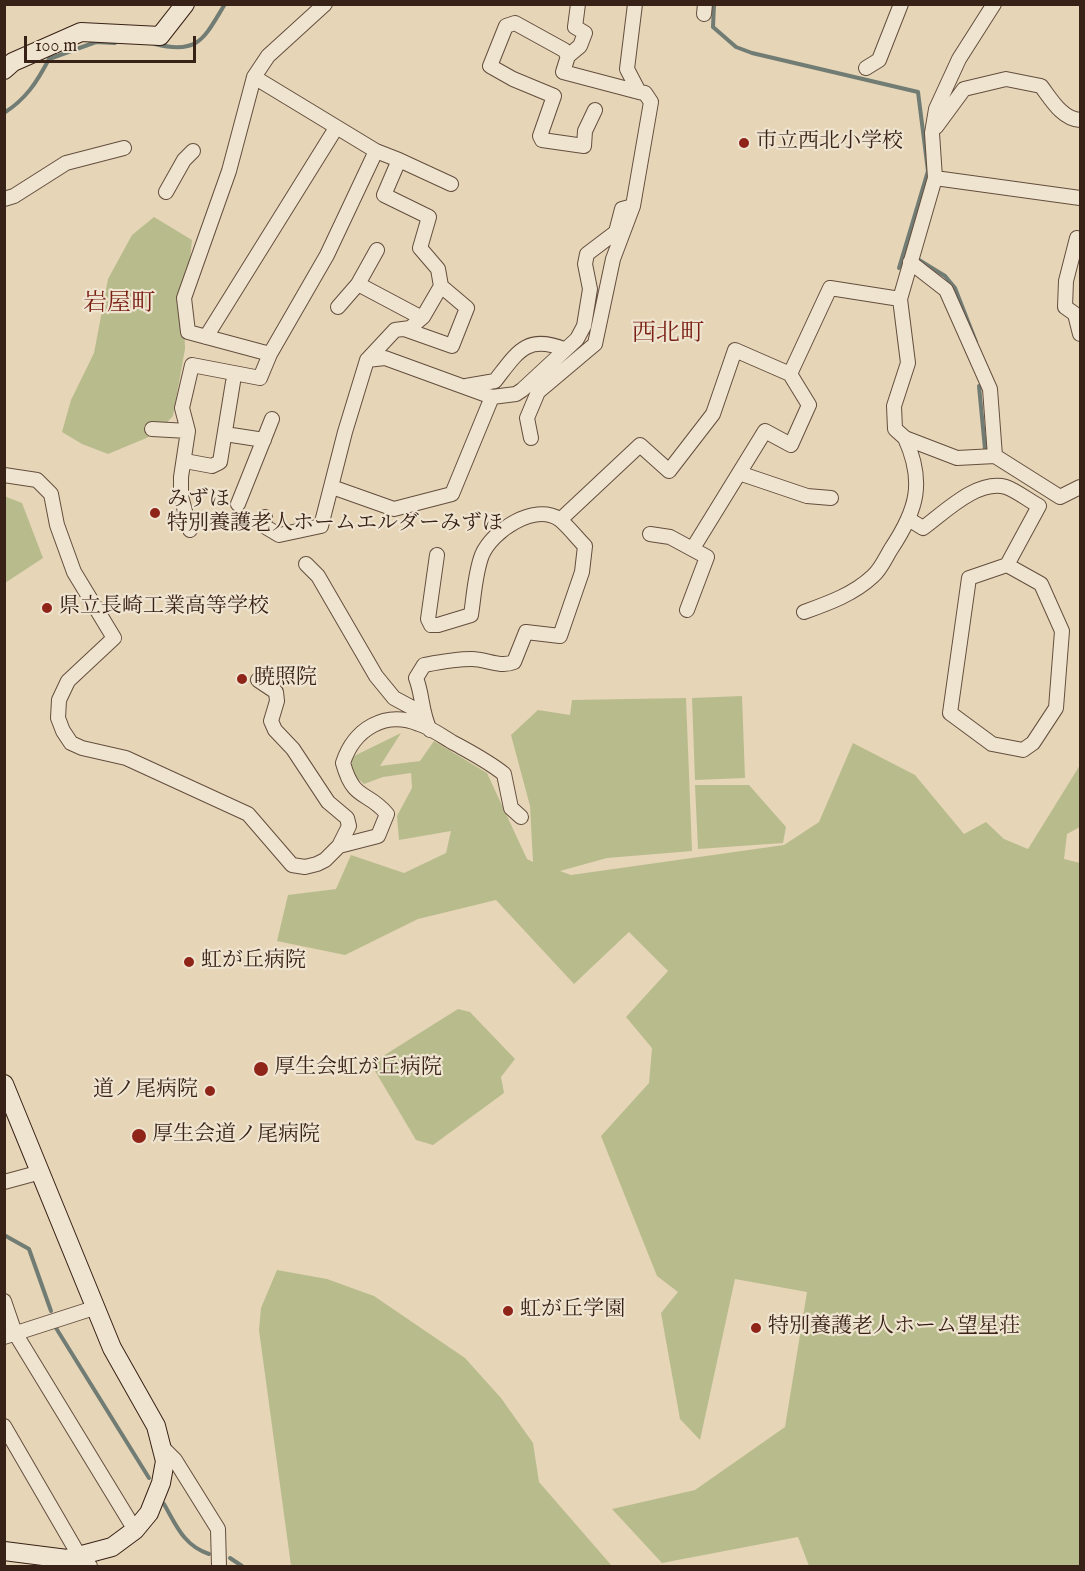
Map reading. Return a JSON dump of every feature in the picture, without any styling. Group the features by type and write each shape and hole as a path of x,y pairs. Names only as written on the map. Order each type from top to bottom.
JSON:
{"street":[{"path":"4,70 13,62 81,32 160,36 186,4"},
{"path":"270,354 188,332 184,298 229,171 254,77 268,56 325,4"},
{"path":"531,438 527,418 538,392 595,344 613,260 633,206 651,102 645,93 563,72 568,56 580,46 585,33 575,27 578,4"},
{"path":"635,4 627,69 639,92"},
{"path":"866,68 879,60 901,4"},
{"path":"994,4 959,59 936,109 932,133 935,178 900,299 908,363 894,406 895,429 905,438 957,458 995,456 1060,496 1080,487"},
{"path":"568,56 564,50 515,23 506,26 490,66 513,79 554,96 540,136 542,140 584,146 585,131 595,110"},
{"path":"254,77 376,151 451,184"},
{"path":"932,133 964,89 1006,79 1041,86 1058,108 1072,120 1080,120"},
{"path":"207,337 336,128"},
{"path":"4,199 14,196 66,163 124,148"},
{"path":"190,530 181,496 181,477 188,431 182,408 192,365 260,378 270,354 342,225 376,151"},
{"path":"166,192 184,160 194,152"},
{"path":"265,517 264,526 279,535 321,526 345,432 367,360 395,330 411,328 422,318 441,286 438,268 420,248 429,217 384,195 399,160"},
{"path":"935,178 1080,198"},
{"path":"367,360 386,358 492,397 516,394 577,339 584,326 591,289 585,264 587,254 616,232 622,209 633,206"},
{"path":"1077,238 1066,281 1065,307 1075,314 1080,334"},
{"path":"338,307 358,284 377,250"},
{"path":"910,262 946,290 990,389 995,456"},
{"path":"358,284 422,318"},
{"path":"404,329 452,346 467,308 441,286"},
{"path":"790,375 830,288 900,299"},
{"path":"1080,340 1080,346"},
{"path":"464,386 495,381 523,348 533,343 548,343 564,349"},
{"path":"560,520 640,445 669,471 713,414 735,350 790,375 809,405 792,445 765,431 693,548"},
{"path":"185,461 212,466 220,462 233,382"},
{"path":"332,487 394,509 452,494 492,397"},
{"path":"238,504 272,419"},
{"path":"152,429 188,431"},
{"path":"225,434 264,440"},
{"path":"804,612 837,600 874,576 910,520 917,475 913,456 905,438"},
{"path":"739,473 807,496 831,498"},
{"path":"4,475 37,480 51,494 57,525 74,572 114,638 68,681 59,700 58,718 72,743 82,748 126,758 248,814 292,865 305,867 325,860 339,846 349,826 347,818 328,802 293,749 275,730 271,721 277,701 276,692 258,680"},
{"path":"910,520 923,528 970,494 993,485 1007,488 1039,506 1007,565 969,578 950,713 992,744 1023,750 1033,743 1056,708 1062,631 1041,584 1007,565"},
{"path":"430,729 422,713 424,698 416,678 424,665 448,660 475,659 507,665 514,662 526,632 560,636 582,572 585,546 560,520 548,515 529,515 514,522 483,554 471,615 431,625 428,619 437,555"},
{"path":"650,534 670,537 707,557 687,610"},
{"path":"306,564 318,576 376,676 394,698 422,713"},
{"path":"339,846 378,836 386,823 387,814 381,807 356,792 343,763 347,751 362,731 391,718 419,723 490,763 504,774 511,808 521,818"},
{"path":"4,1084 94,1308 112,1348 152,1418 164,1449 164,1473 154,1503 135,1530 112,1547 85,1562 67,1559 23,1560 4,1551"},
{"path":"4,1182 41,1172"},
{"path":"4,1301 10,1335 135,1530"},
{"path":"10,1335 94,1308"},
{"path":"4,1426 9,1446 85,1562"},
{"path":"164,1449 175,1460 218,1529 219,1566"}],"green space":[{"path":"154,217 192,240 184,317 185,349 173,416 156,434 108,454 82,444 62,432 71,400 94,353 108,279 132,235"},
{"path":"4,496 22,503 43,558 5,583"},
{"path":"742,696 745,778 695,780 692,698"},
{"path":"686,698 692,851 607,858 560,871 571,875 784,845 819,822 853,743 915,775 964,834 986,822 1004,839 1028,849 1080,765 1080,827 1067,834 1064,859 1080,863 1080,1566 809,1566 798,1537 662,1563 612,1509 695,1490 785,1427 807,1292 735,1279 700,1440 680,1419 661,1313 678,1292 657,1276 601,1136 649,1083 652,1048 626,1017 668,971 629,932 574,984 496,900 418,919 345,955 277,941 288,895 336,889 351,855 404,873 446,853 451,831 399,840 397,816 412,788 411,773 383,777 364,784 352,774 352,757 401,733 380,766 420,761 434,741 487,773 527,859 533,862 530,806 511,735 538,710 570,715 572,700"},
{"path":"695,785 749,785 786,827 783,843 698,849"},
{"path":"458,1009 470,1012 515,1059 501,1077 504,1093 433,1145 416,1140 375,1071 375,1061"},
{"path":"277,1270 327,1279 374,1296 465,1358 501,1398 533,1443 539,1482 612,1566 291,1566 259,1330 261,1308"}],"waterway":[{"path":"155,44 182,47 199,41 225,4"},
{"path":"714,4 713,27 736,47 752,53 918,92 928,171 899,268"},
{"path":"4,113 19,102 30,89 49,59 96,42 115,43"},
{"path":"919,260 945,276 955,288 976,342"},
{"path":"979,386 985,449"},
{"path":"4,1235 29,1249 51,1311"},
{"path":"56,1328 149,1478"},
{"path":"164,1504 187,1540 193,1546 209,1554"},
{"path":"230,1558 242,1566"}],"place":[{"name":"市立西北小学校","path":"744,143"},
{"name":"みずほ 特別養護老人ホームエルダーみずほ","path":"155,513"},
{"name":"県立長崎工業高等学校","path":"47,608"},
{"name":"暁照院","path":"242,679"},
{"name":"虹が丘病院","path":"189,962"},
{"name":"厚生会虹が丘病院","path":"261,1069"},
{"name":"道ノ尾病院","path":"210,1091"},
{"name":"厚生会道ノ尾病院","path":"139,1136"},
{"name":"虹が丘学園","path":"508,1311"},
{"name":"特別養護老人ホーム望星荘","path":"756,1328"}],"district":[{"name":"岩屋町","path":"119,305"},
{"name":"西北町","path":"668,335"}]}
